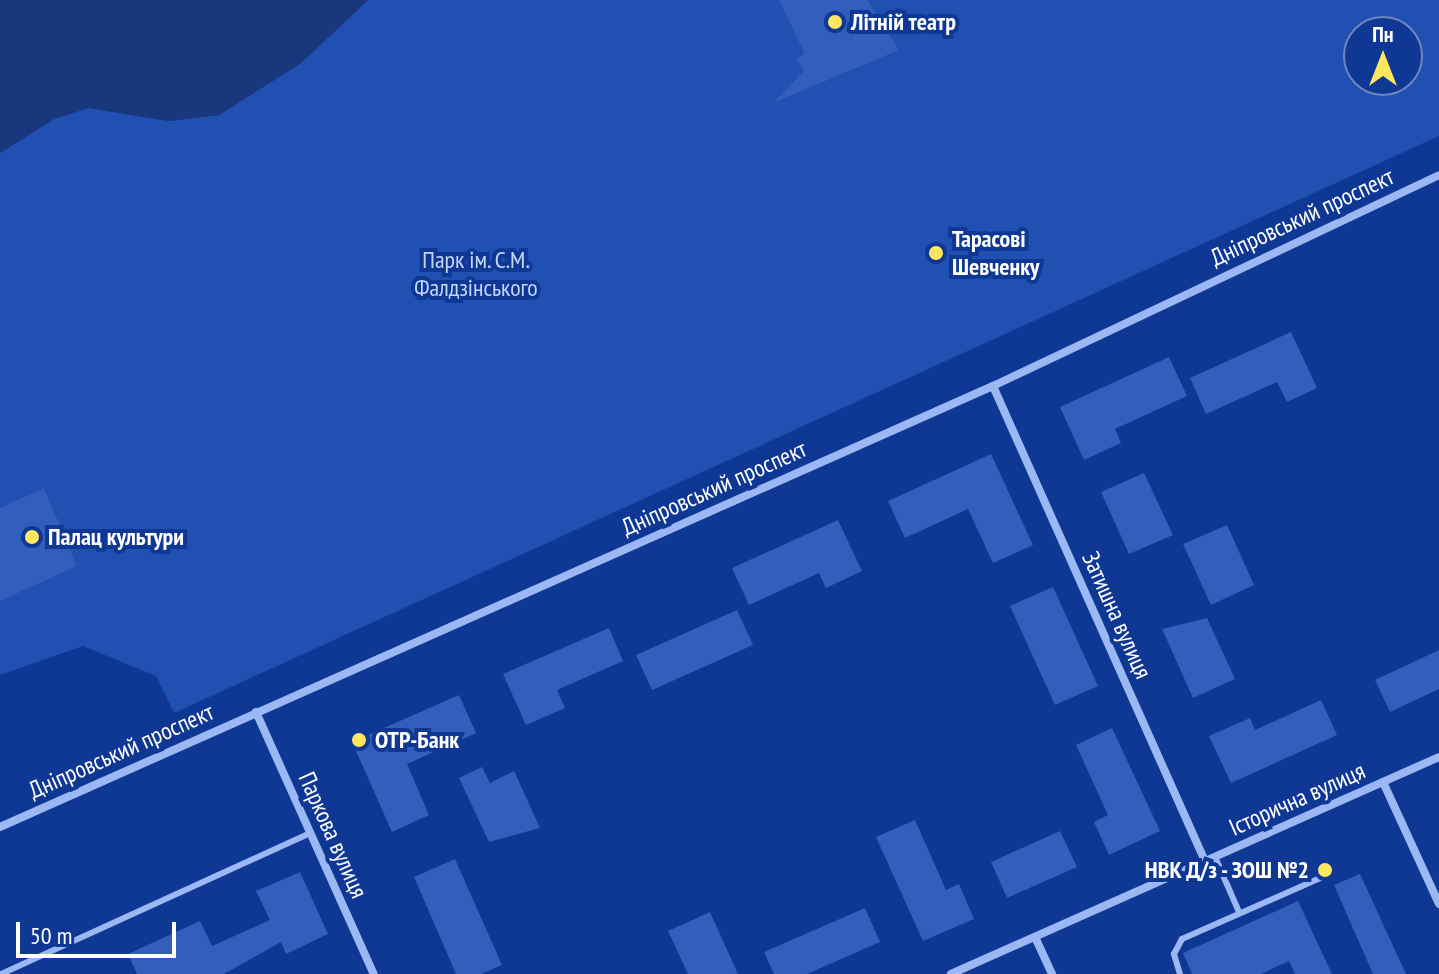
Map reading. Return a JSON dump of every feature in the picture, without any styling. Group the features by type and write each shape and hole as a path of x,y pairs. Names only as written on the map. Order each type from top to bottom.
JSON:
{"street":[{"name":"Дніпровський проспект","path":"0,827 993,386 1439,175"},
{"name":"Затишна вулиця","path":"993,386 1205,861"},
{"name":"Паркова вулиця","path":"256,712 374,974"},
{"name":"Історична вулиця","path":"951,974 1439,757"},
{"path":"1383,782 1439,904"},
{"path":"1035,937 1052,974"}],"lane":[{"path":"1,974 310,833"},
{"path":"1215,857 1239,912"},
{"path":"1180,974 1174,954 1182,939 1325,876"}],"green space":[{"name":"Парк ім. С.М. Фалдзінського","path":"368,0 1439,0 1439,136 174,713 156,676 83,646 0,675 0,153 54,119 88,108 169,121 219,115 301,63"}],"shaded area":[{"path":"0,0 368,0 301,63 219,115 169,121 88,108 54,119 0,153"}],"building":[{"path":"779,0 867,0 899,50 773,103 804,71 797,58 805,54"},
{"path":"1291,332 1317,388 1287,402 1277,382 1206,414 1190,378"},
{"path":"1169,357 1187,396 1115,429 1121,443 1084,460 1060,407"},
{"path":"991,454 1033,545 993,563 968,509 905,538 888,501"},
{"path":"1144,473 1173,535 1129,554 1101,492"},
{"name":"Палац культури","path":"44,488 77,566 0,601 0,508"},
{"path":"838,520 862,571 826,588 819,573 749,605 732,568"},
{"path":"1227,525 1254,585 1211,605 1183,544"},
{"path":"1053,587 1098,686 1055,705 1010,606"},
{"path":"737,610 753,645 652,690 636,655"},
{"path":"1207,618 1235,679 1193,698 1162,629"},
{"path":"609,628 623,661 557,690 565,708 526,725 503,674"},
{"path":"1439,650 1439,689 1390,712 1375,680"},
{"path":"459,695 476,733 407,764 429,815 392,832 352,742"},
{"path":"1321,700 1337,735 1231,783 1209,736 1250,718 1255,730"},
{"path":"1112,728 1160,831 1109,855 1094,822 1108,815 1076,745"},
{"path":"482,767 490,783 514,771 540,828 489,842 459,778"},
{"path":"915,820 946,890 959,884 974,919 923,941 876,837"},
{"path":"1060,831 1077,867 1007,898 991,862"},
{"path":"455,859 502,965 481,974 456,974 414,877"},
{"path":"300,872 328,934 286,954 281,942 224,974 137,974 128,954 200,921 212,946 270,920 256,891"},
{"path":"1360,874 1406,974 1373,974 1334,885"},
{"path":"1298,901 1332,974 1295,974 1289,961 1261,974 1192,974 1183,953"},
{"path":"865,908 880,942 807,974 774,974 764,952"},
{"path":"710,912 738,974 688,974 668,931"}],"place":[{"name":"Літній театр","path":"835,22"},
{"name":"Тарасові Шевченку","path":"936,253"},
{"name":"Палац культури","path":"32,537"},
{"name":"ОТР-Банк","path":"359,740"},
{"name":"НВК Д/з - ЗОШ №2","path":"1325,870"}]}
